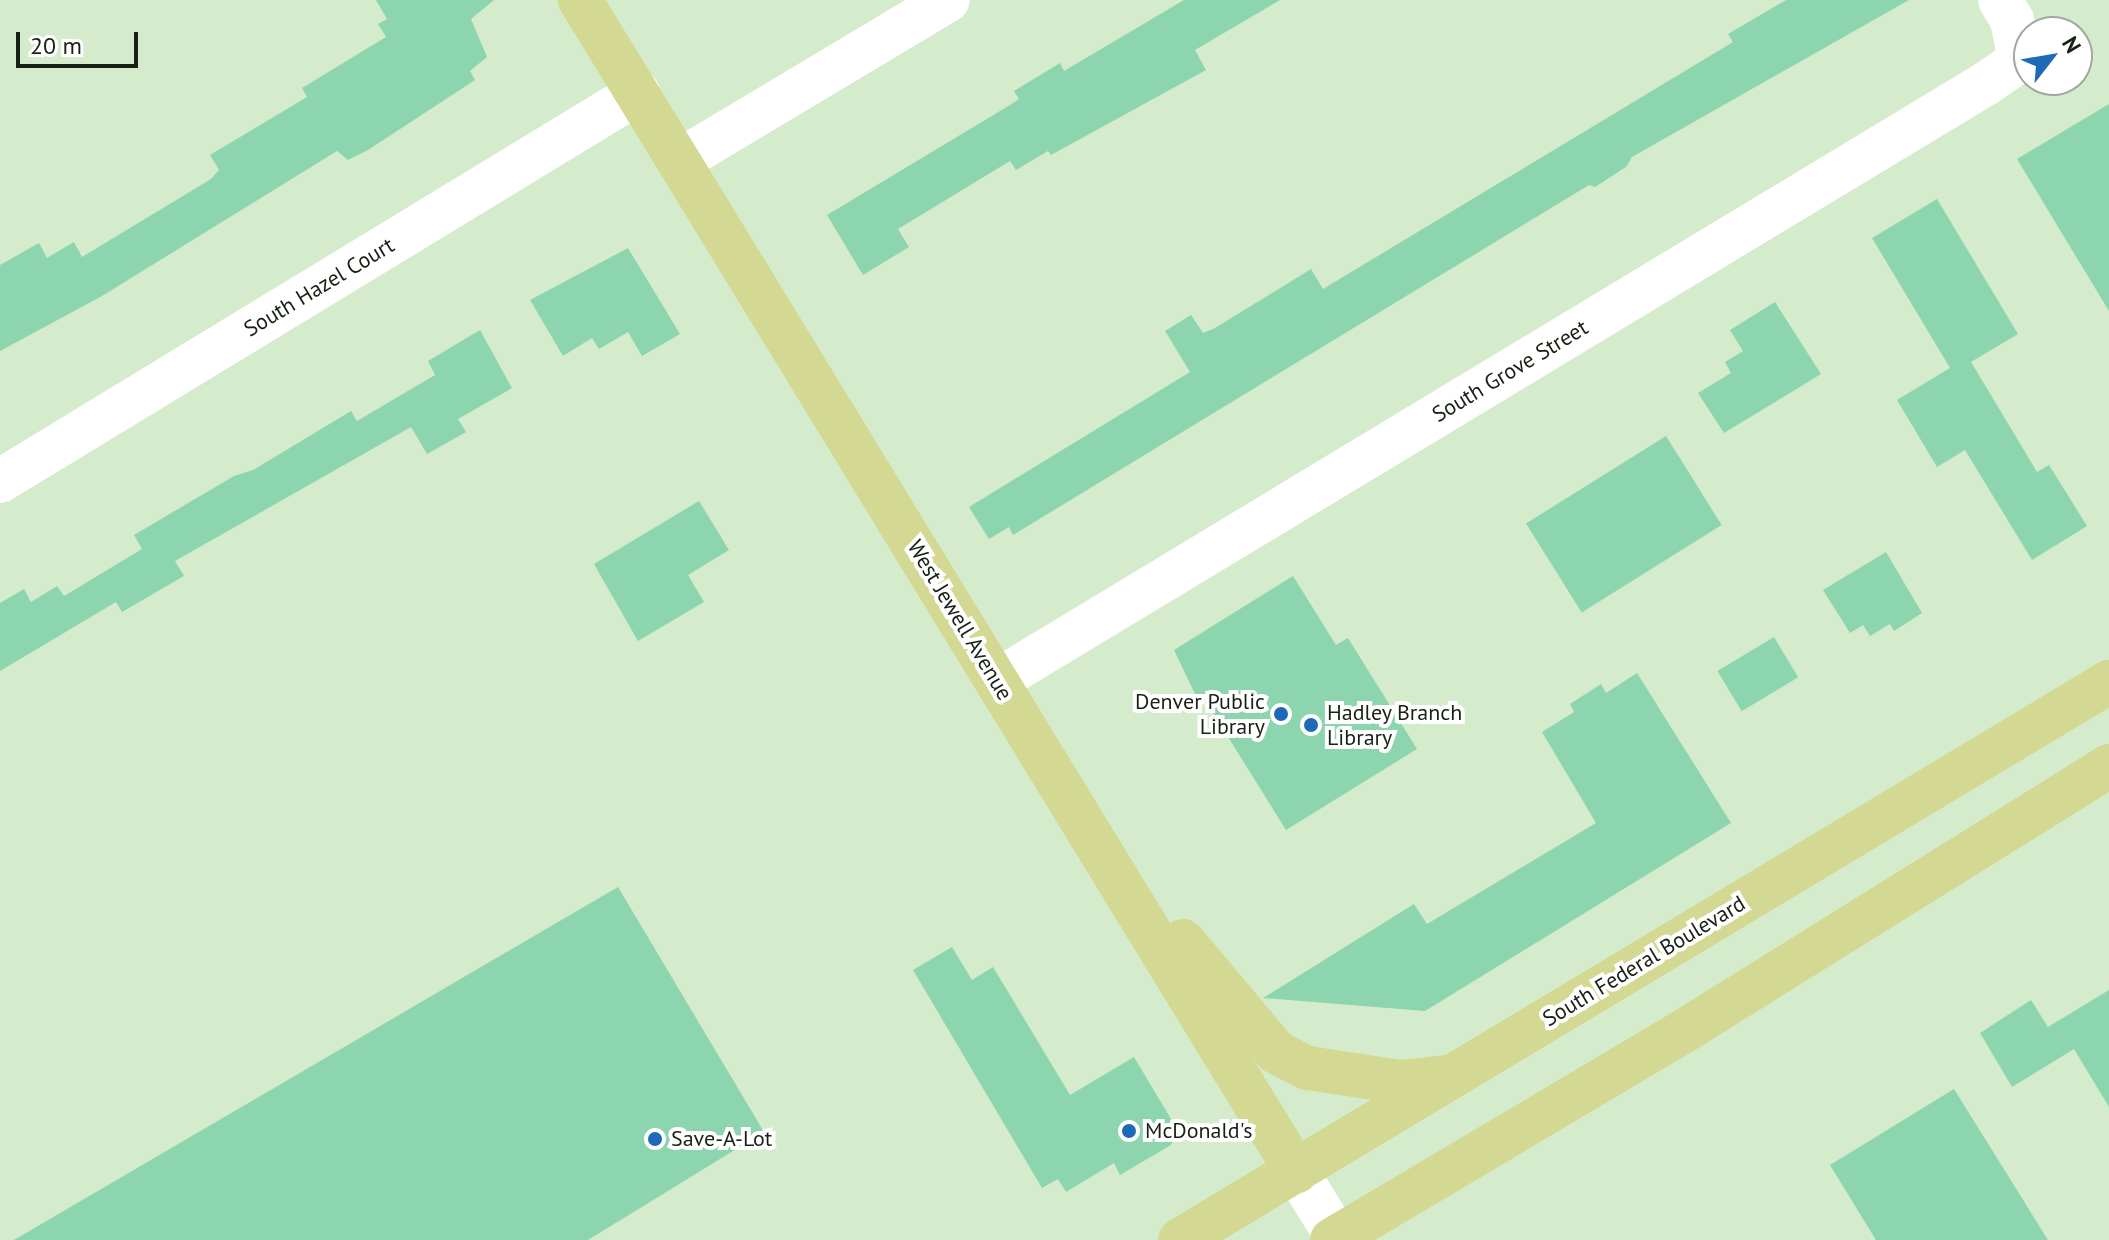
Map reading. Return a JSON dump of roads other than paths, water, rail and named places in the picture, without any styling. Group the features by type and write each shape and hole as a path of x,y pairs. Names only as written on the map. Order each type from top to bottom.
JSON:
{"main road":[{"name":"West Jewell Avenue","path":"580,0 1296,1171"},
{"name":"South Federal Boulevard","path":"1180,1240 2109,682"},
{"path":"1336,1239 1684,1031 2109,766"},
{"path":"1068,795 1276,1052 1308,1068 1353,1076 1400,1082 1452,1076"}],"street":[{"path":"679,161 948,0"},
{"name":"South Grove Street","path":"998,680 2020,60 2012,20 2000,0"},
{"name":"South Hazel Court","path":"0,481 638,93"},
{"name":"West Jewell Avenue","path":"1296,1171 1336,1239"}],"place":[{"name":"Denver Public Library","path":"1281,714"},
{"name":"Hadley Branch Library","path":"1311,725"},
{"name":"McDonald's","path":"1129,1131"},
{"name":"Save-A-Lot","path":"655,1139"}]}
